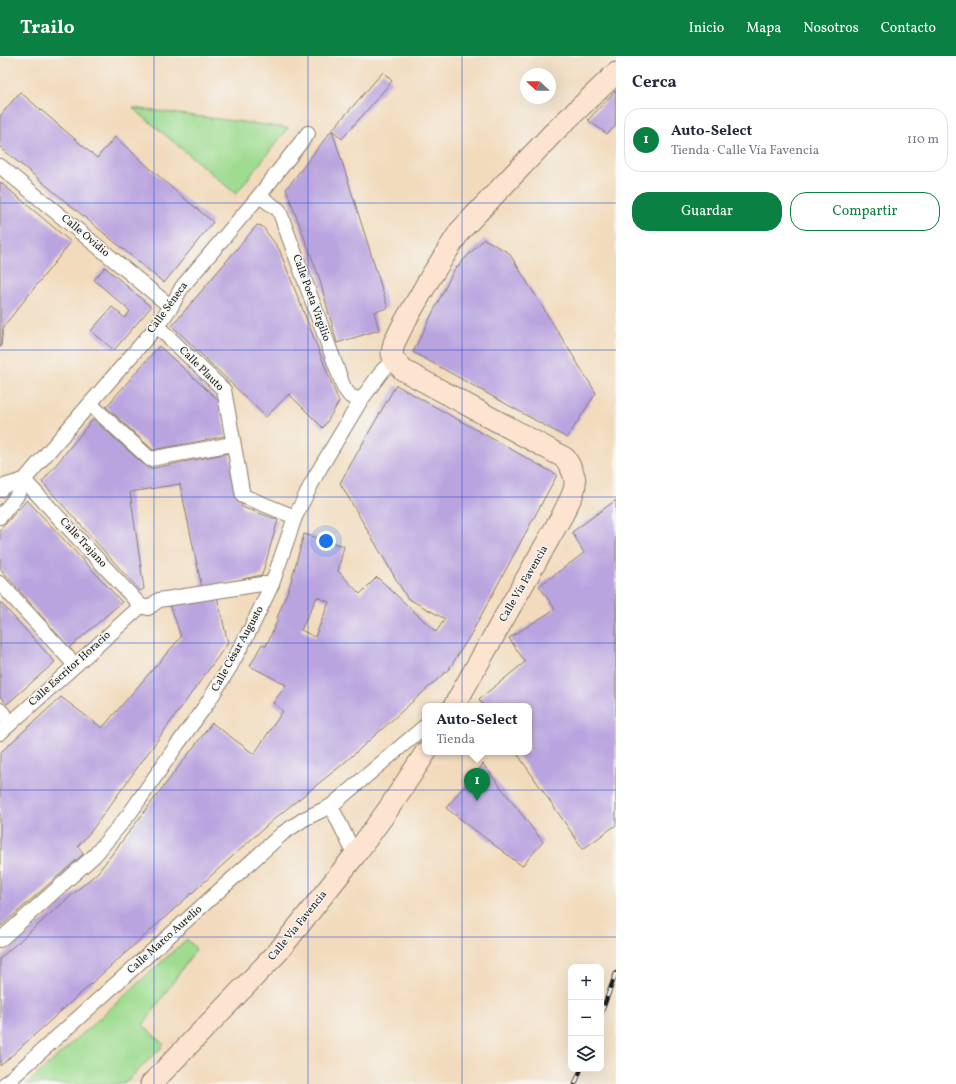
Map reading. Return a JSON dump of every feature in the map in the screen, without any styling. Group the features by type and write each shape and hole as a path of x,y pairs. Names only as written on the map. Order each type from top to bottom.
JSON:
{"main road":[{"path":"394,360 392,353 394,343 403,325 430,278 460,231 554,132 616,73"},
{"name":"Calle Vía Favencia","path":"394,360 403,370 565,458 574,470 576,481 572,496 560,521 454,703"},
{"name":"Calle Vía Favencia","path":"151,1084 277,953 387,811 424,755"}],"street":[{"name":"Calle Séneca","path":"0,517 16,497 24,480 157,326 171,307 182,287 259,196 308,133"},
{"name":"Calle Ovidio","path":"0,166 171,307"},
{"name":"Calle Poeta Virgilio","path":"259,196 279,210 344,388 350,396 361,400"},
{"name":"Calle Plauto","path":"157,326 224,390 243,496 294,517"},
{"name":"Calle César Augusto","path":"0,940 95,855 130,813 177,744 206,705 230,667 252,626 272,584 294,517 316,475 361,400 383,370 394,360"},
{"path":"90,404 150,459 233,444"},
{"path":"0,490 4,486 24,480"},
{"name":"Calle Trajano","path":"24,480 141,606"},
{"path":"0,582 75,665"},
{"path":"141,606 148,608 159,600 262,584 272,584"},
{"name":"Calle Escritor Horacio","path":"0,733 141,606"},
{"path":"0,710 11,723"},
{"name":"Calle Marco Aurelio","path":"5,1084 283,833 304,819 331,806 422,729"},
{"path":"331,806 355,854"}],"green space":[{"path":"133,108 288,128 236,194"},
{"path":"187,939 196,949 143,1025 164,1045 124,1084 27,1084"}],"building":[{"path":"383,72 392,81 342,139 332,130"},
{"path":"616,90 616,126 607,134 588,120"},
{"path":"20,92 97,158 115,137 213,222 164,283 0,147 0,116"},
{"path":"332,130 388,308 374,312 379,330 337,343 319,277 286,189"},
{"path":"0,182 71,242 3,327 1,347 0,347"},
{"path":"257,225 262,226 279,249 339,402 323,428 289,394 266,417 172,326"},
{"path":"484,239 509,253 596,393 567,438 413,352 454,270"},
{"path":"105,267 151,307 114,350 91,331 112,307 125,318 130,311 94,280"},
{"path":"159,346 218,400 226,436 153,450 106,407"},
{"path":"396,385 557,475 471,634 449,669 343,764 274,819 0,1066 0,958 98,872 212,723 254,754 283,711 273,703 286,685 250,666 262,644 266,646 278,619 277,618 290,585 304,534 344,546 338,571 360,594 377,577 436,632 445,619 407,598 340,483","holes":["317,597 329,602 315,637 301,630"]},
{"path":"93,419 149,469 229,453 242,507 278,520 262,575 202,588 180,484 130,492 144,589 140,591 42,482"},
{"path":"27,500 122,602 69,648 0,568 0,530"},
{"path":"616,500 616,825 583,849 518,755 532,755 532,703 482,703 479,699 525,662 509,638 555,609 539,586 584,553 572,532"},
{"path":"217,596 228,643 92,830 78,846 83,854 0,927 0,753 61,697 102,728 181,637 170,604"},
{"path":"0,602 55,662 7,704 0,697"},
{"path":"483,764 543,842 522,866 446,808"}],"railway":[{"path":"604,1006 616,973"},
{"path":"575,1084 580,1072"}],"place":[{"name":"Auto-Select","path":"477,801"}]}
